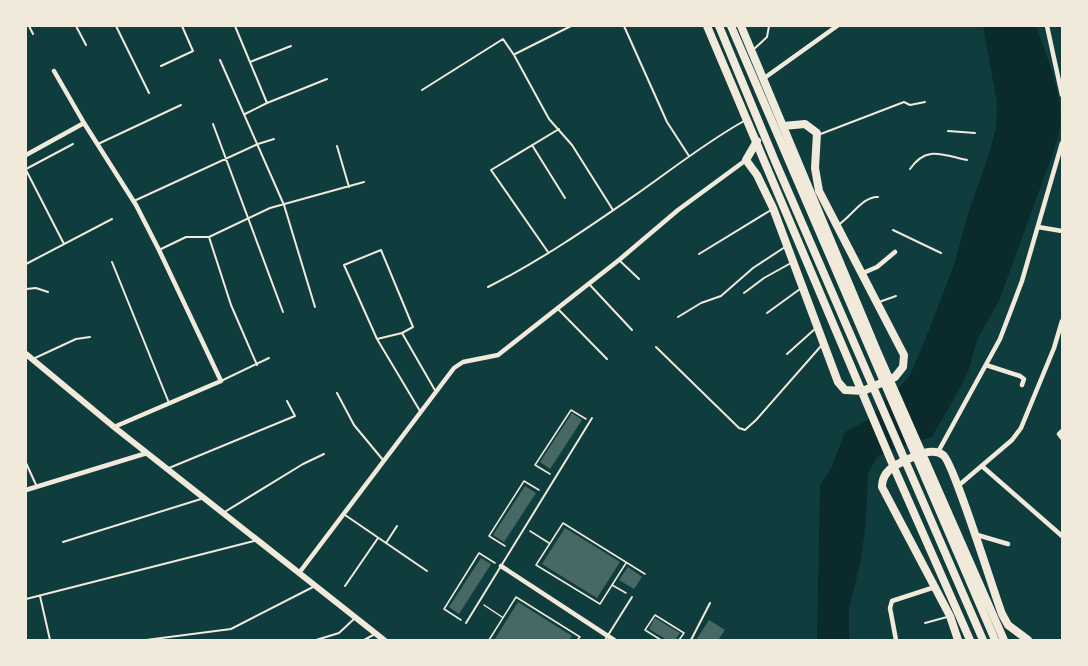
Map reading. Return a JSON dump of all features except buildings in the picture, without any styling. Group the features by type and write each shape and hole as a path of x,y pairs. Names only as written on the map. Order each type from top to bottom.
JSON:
{"highway":[{"path":"707,26 860,388 970,640"},
{"path":"719,26 775,161 983,640"},
{"path":"731,26 783,126 1004,640"},
{"path":"741,26 752,50 759,81 786,157 995,640"},
{"path":"765,137 756,141 746,160 757,175 773,208 835,376 845,390 863,391 895,376 903,367 904,355 819,191 815,158 818,135 815,130 805,124 783,126"},
{"path":"958,640 950,616 885,496 882,482 886,472 894,465 926,453 938,453 946,458 958,486 1002,614 1008,625 1028,640"}],"main road":[{"path":"26,354 114,428 384,640"}],"street":[{"path":"759,81 837,26"},
{"path":"1047,26 1062,91"},
{"path":"54,71 134,201 221,381 114,428"},
{"path":"26,155 84,123"},
{"path":"938,453 1000,339 1022,281 1062,143"},
{"path":"299,573 454,368 463,362 498,355 619,260 678,210 746,160"},
{"path":"1038,227 1062,231"},
{"path":"863,273 877,267 895,252"},
{"path":"958,486 1012,440 1021,428 1054,348 1062,321"},
{"path":"986,365 1020,376 1024,379 1022,385"},
{"path":"1062,430 1059,434 1062,438"},
{"path":"26,490 147,453"},
{"path":"983,466 1062,536"},
{"path":"974,534 1008,544"},
{"path":"501,566 606,638 614,640"},
{"path":"896,640 890,608 892,601 935,587"}],"lane":[{"path":"29,26 33,34"},
{"path":"75,26 86,45"},
{"path":"116,26 149,93"},
{"path":"161,66 193,51 182,26"},
{"path":"235,26 267,103"},
{"path":"514,54 571,26"},
{"path":"624,26 667,122 688,156"},
{"path":"752,50 767,36 769,26"},
{"path":"422,90 503,39 514,54 549,119 572,145 613,210"},
{"path":"250,62 291,46"},
{"path":"220,60 285,205 315,307"},
{"path":"245,114 327,79"},
{"path":"818,135 904,102 918,105 925,102"},
{"path":"98,144 181,105"},
{"path":"488,287 518,272 613,210 717,136 747,119"},
{"path":"213,124 283,312"},
{"path":"548,252 491,170 559,129"},
{"path":"948,131 975,133"},
{"path":"134,201 258,144 274,139"},
{"path":"64,244 26,170 73,144"},
{"path":"532,145 565,198"},
{"path":"337,146 349,187"},
{"path":"910,169 917,159 925,154 935,153 967,160"},
{"path":"159,250 186,237 209,237 270,208 364,182"},
{"path":"838,225 855,212 864,201 872,196 878,197"},
{"path":"699,254 773,208"},
{"path":"26,264 112,219"},
{"path":"893,230 941,253"},
{"path":"209,237 231,305 257,365"},
{"path":"678,317 701,303 721,296 753,268 788,245"},
{"path":"377,339 402,333 413,327 381,250 344,266 377,339 421,413"},
{"path":"619,260 639,279"},
{"path":"112,262 169,403"},
{"path":"744,293 764,278 794,262"},
{"path":"589,284 632,330"},
{"path":"26,290 36,288 48,292"},
{"path":"767,313 803,288"},
{"path":"876,303 896,296"},
{"path":"557,308 607,358"},
{"path":"787,354 817,327"},
{"path":"402,333 436,392"},
{"path":"33,360 76,339 90,337"},
{"path":"656,347 740,428 745,430 823,344"},
{"path":"221,381 269,358"},
{"path":"337,393 354,425 385,462"},
{"path":"167,469 295,416 288,401"},
{"path":"466,623 592,418"},
{"path":"224,513 303,464 324,454"},
{"path":"26,464 37,487"},
{"path":"63,542 204,498"},
{"path":"345,515 427,571"},
{"path":"386,543 397,526"},
{"path":"345,586 378,538"},
{"path":"26,599 257,540"},
{"path":"146,640 231,629 315,586"},
{"path":"40,596 50,640"},
{"path":"606,638 632,597"},
{"path":"691,640 710,603"},
{"path":"925,623 950,616"},
{"path":"316,640 339,633 355,618"},
{"path":"364,640 375,634"}],"path":[{"path":"555,478 535,465 571,410 590,422"},
{"path":"511,550 489,536 524,481 545,494"},
{"path":"626,563 600,604 536,565 563,523 645,574"},
{"path":"525,527 550,543"},
{"path":"466,623 444,609 479,553 501,566"},
{"path":"612,585 632,597"},
{"path":"489,640 516,597 580,637 577,640"},
{"path":"479,602 503,618"},
{"path":"662,640 645,630 655,615 684,633 679,640"}],"water":[{"path":"983,26 1036,26 1057,89 1061,115 1054,150 999,301 977,340 969,369 961,386 932,437 888,451 877,457 868,474 861,560 849,609 849,640 817,640 820,486 832,466 845,432 868,420 909,377 954,265 969,211 990,151 996,128 997,102"}]}
